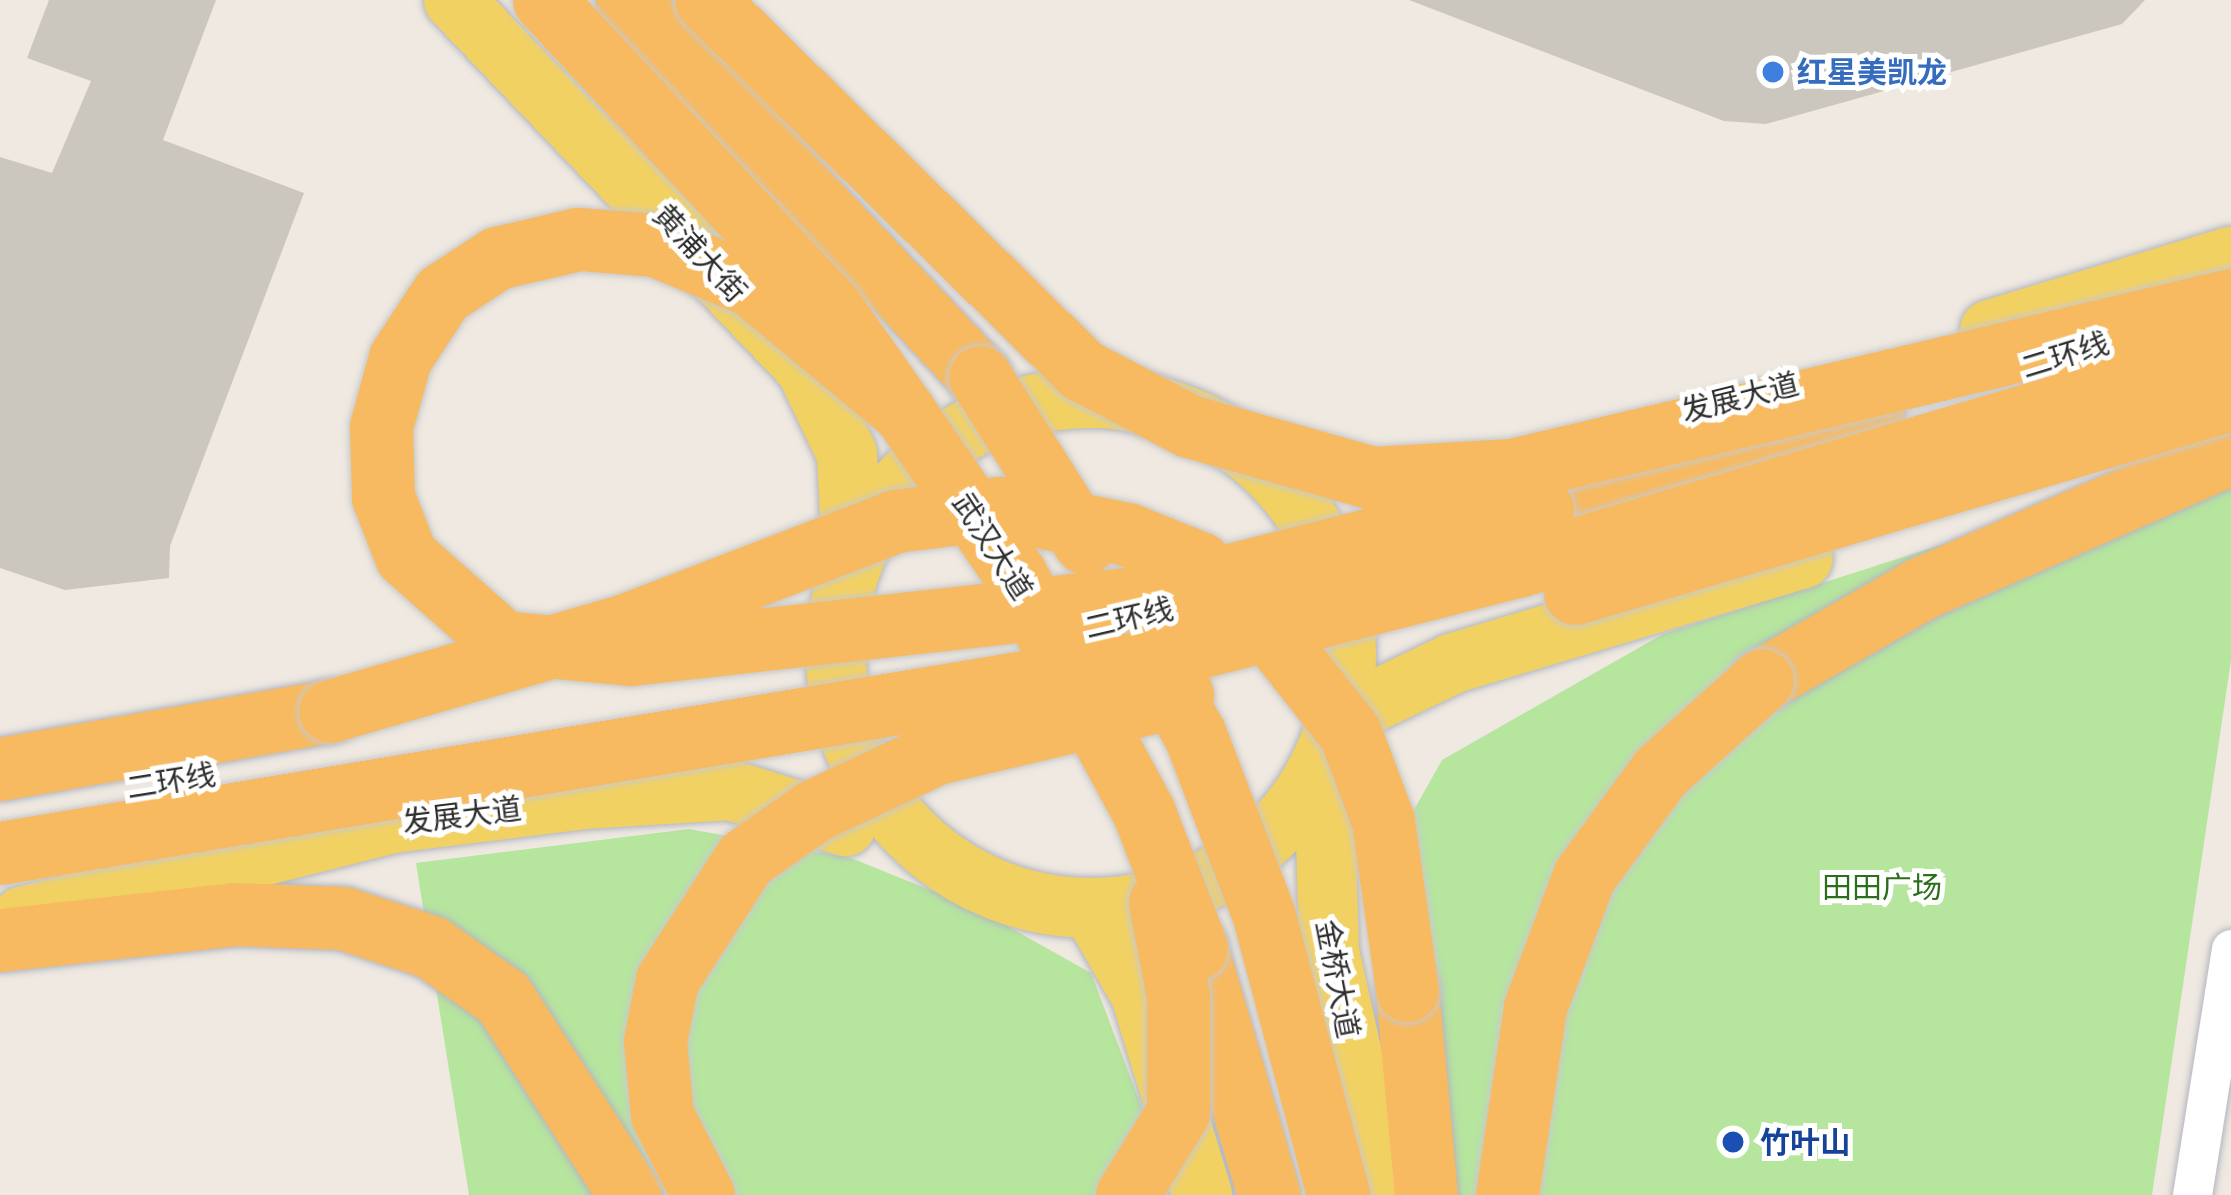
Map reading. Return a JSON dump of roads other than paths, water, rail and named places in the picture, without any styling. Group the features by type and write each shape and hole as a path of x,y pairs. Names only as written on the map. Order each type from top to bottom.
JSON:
{"highway":[{"name":"武汉大道","path":"544,0 832,309 1015,574 1144,813 1269,1195"},
{"path":"627,0 980,377 1106,576 1229,820 1338,1195"},
{"path":"702,0 1082,370 1189,426 1373,478 1512,470 2231,302"},
{"path":"904,412 751,285 655,245 578,239 497,258 442,294 400,358 381,427 383,497 406,556 503,641 631,654 1143,597 1404,531 1542,510"},
{"name":"二环线","path":"0,809 1103,626 1542,510 2231,302"},
{"name":"二环线","path":"0,853 1132,664 1521,565 2231,355"},
{"path":"703,1195 662,1115 655,1041 667,980 745,859 815,810 936,753 1864,515 2231,399"},
{"path":"1508,1195 1535,1006 1584,876 1660,772 1762,680 1922,588 2231,453"},
{"path":"0,769 330,711 481,672 895,521 999,508 1127,533 1199,563 1251,608 1351,734 1383,821 1426,1195"},
{"path":"1127,1195 1178,1112 1178,996 1144,813"},
{"path":"0,940 235,914 343,918 431,947 503,998 629,1195"}],"main road":[{"name":"黄浦大街","path":"454,0 806,368 847,454 852,555"},
{"path":"702,0 1027,331 1131,400 1236,442"},
{"name":"发展大道","path":"1236,442 1339,458 1527,445 1875,364 2231,257"},
{"path":"1131,400 1063,398 956,437 887,496 852,555 836,618 838,704 870,785 926,850 1004,894 1092,909 1164,899 1230,869 1285,821 1332,739 1454,663 2231,426"},
{"name":"金桥大道","path":"1236,442 1319,536 1343,615 1332,739 1329,951 1383,1195"},
{"path":"0,750 836,618"},
{"name":"发展大道","path":"0,921 392,824 584,800 730,790 926,850"},
{"path":"1092,909 1141,995 1202,1195"}],"street":[{"path":"2192,1195 2231,949"}],"place":[{"name":"红星美凯龙","path":"1773,72"},
{"name":"竹叶山","path":"1733,1142"}],"park label":[{"name":"田田广场","path":"1882,887"}]}
